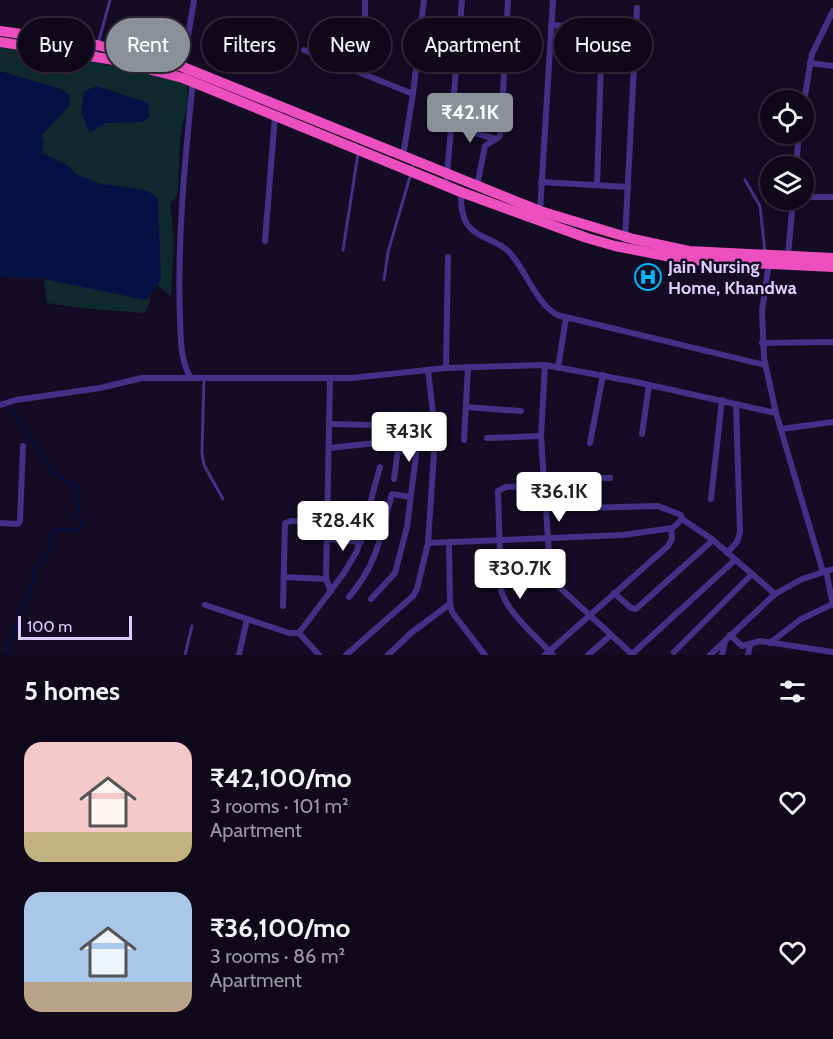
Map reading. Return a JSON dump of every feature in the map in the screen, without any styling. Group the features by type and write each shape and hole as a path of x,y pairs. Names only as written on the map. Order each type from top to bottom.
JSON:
{"highway":[{"path":"0,31 97,51 190,74 360,145 412,172 461,192 539,216 625,236 679,254"},
{"path":"0,42 97,51 190,74 275,116 360,145 403,156 477,186 587,238 625,249 679,254 689,251 833,267"},
{"path":"768,259 833,258"}],"street":[{"path":"191,378 183,359 179,291 194,0"},
{"path":"365,0 365,75"},
{"path":"403,156 424,0"},
{"path":"447,186 462,0"},
{"path":"477,186 485,146 496,139 501,130 508,0"},
{"path":"539,216 553,0"},
{"path":"625,249 637,8"},
{"path":"806,90 810,63 833,11"},
{"path":"551,24 595,28 602,33 597,185"},
{"path":"304,50 413,94"},
{"path":"810,63 833,66"},
{"path":"265,242 275,116"},
{"path":"451,126 496,139"},
{"path":"541,182 628,187"},
{"path":"461,192 461,208 468,226 510,253 550,311 566,318 610,326 765,365"},
{"path":"814,197 833,197"},
{"path":"788,257 792,210"},
{"path":"446,368 448,257"},
{"path":"768,259 762,311 765,365 776,413 827,570 833,605 801,619 770,643"},
{"path":"558,368 566,318"},
{"path":"762,343 833,342"},
{"path":"0,405 9,401 100,388 142,378 352,378 446,368 545,365 603,375 776,413"},
{"path":"545,365 541,436 550,568 557,585 632,655 735,560"},
{"path":"464,440 468,367"},
{"path":"346,655 416,592 428,543 433,413 428,370"},
{"path":"590,443 603,375"},
{"path":"330,378 326,579 331,591"},
{"path":"642,434 649,385"},
{"path":"711,499 722,400"},
{"path":"727,553 737,542 740,533 736,404"},
{"path":"466,407 520,411"},
{"path":"394,479 402,419"},
{"path":"781,429 833,422"},
{"path":"329,424 375,425"},
{"path":"487,438 541,436"},
{"path":"329,448 375,443 433,447"},
{"path":"0,523 18,524 20,521 23,446"},
{"path":"371,599 395,573 407,527 417,447"},
{"path":"299,633 351,562 361,542 380,467"},
{"path":"544,477 610,478"},
{"path":"544,485 506,487 498,491 499,540 502,597 550,654 589,615 668,546 672,539 671,528"},
{"path":"350,597 364,579 376,556 392,494 410,497"},
{"path":"583,508 658,506 681,515 682,519 713,540 775,594"},
{"path":"428,543 623,536 671,528 682,519"},
{"path":"283,606 285,523 327,520"},
{"path":"327,539 361,542"},
{"path":"614,593 631,608 636,609 713,540"},
{"path":"449,542 452,612 485,655"},
{"path":"710,655 775,594 789,585 827,570"},
{"path":"674,652 752,574"},
{"path":"284,577 326,579"},
{"path":"388,655 411,633 450,604"},
{"path":"205,605 289,633 299,633 319,655"},
{"path":"239,655 248,619"},
{"path":"588,655 610,635"},
{"path":"728,637 742,646 760,641 800,647 814,652 833,652"},
{"path":"722,655 728,637"},
{"path":"748,655 750,645"},
{"path":"798,655 800,647"}],"lane":[{"path":"97,51 110,0"},
{"path":"343,250 360,145"},
{"path":"384,280 388,252 415,161"},
{"path":"745,180 760,206 768,259"},
{"path":"204,378 204,465 223,499"},
{"path":"185,655 192,626"}],"green space":[{"path":"0,45 18,48 18,72 94,72 94,62 106,64 106,72 149,72 171,76 187,84 188,102 180,137 178,193 170,204 174,239 171,296 158,286 153,277 122,202 38,157 0,75"},
{"path":"51,274 137,285 151,299 145,313 47,303 44,282"}],"shaded area":[{"path":"0,71 61,89 70,96 69,106 41,136 44,140 42,153 67,165 76,174 98,183 148,191 158,199 161,280 146,300 39,278 0,277"},
{"path":"97,86 148,103 149,117 143,122 106,123 90,133 81,112 84,91"}],"waterway":[{"path":"5,406 55,475 71,482 76,487 81,525 78,530 73,531 57,529 52,535 50,551 44,561 34,570 32,585 5,655"}],"place":[{"name":"Jain Nursing Home, Khandwa","path":"648,277"}]}
